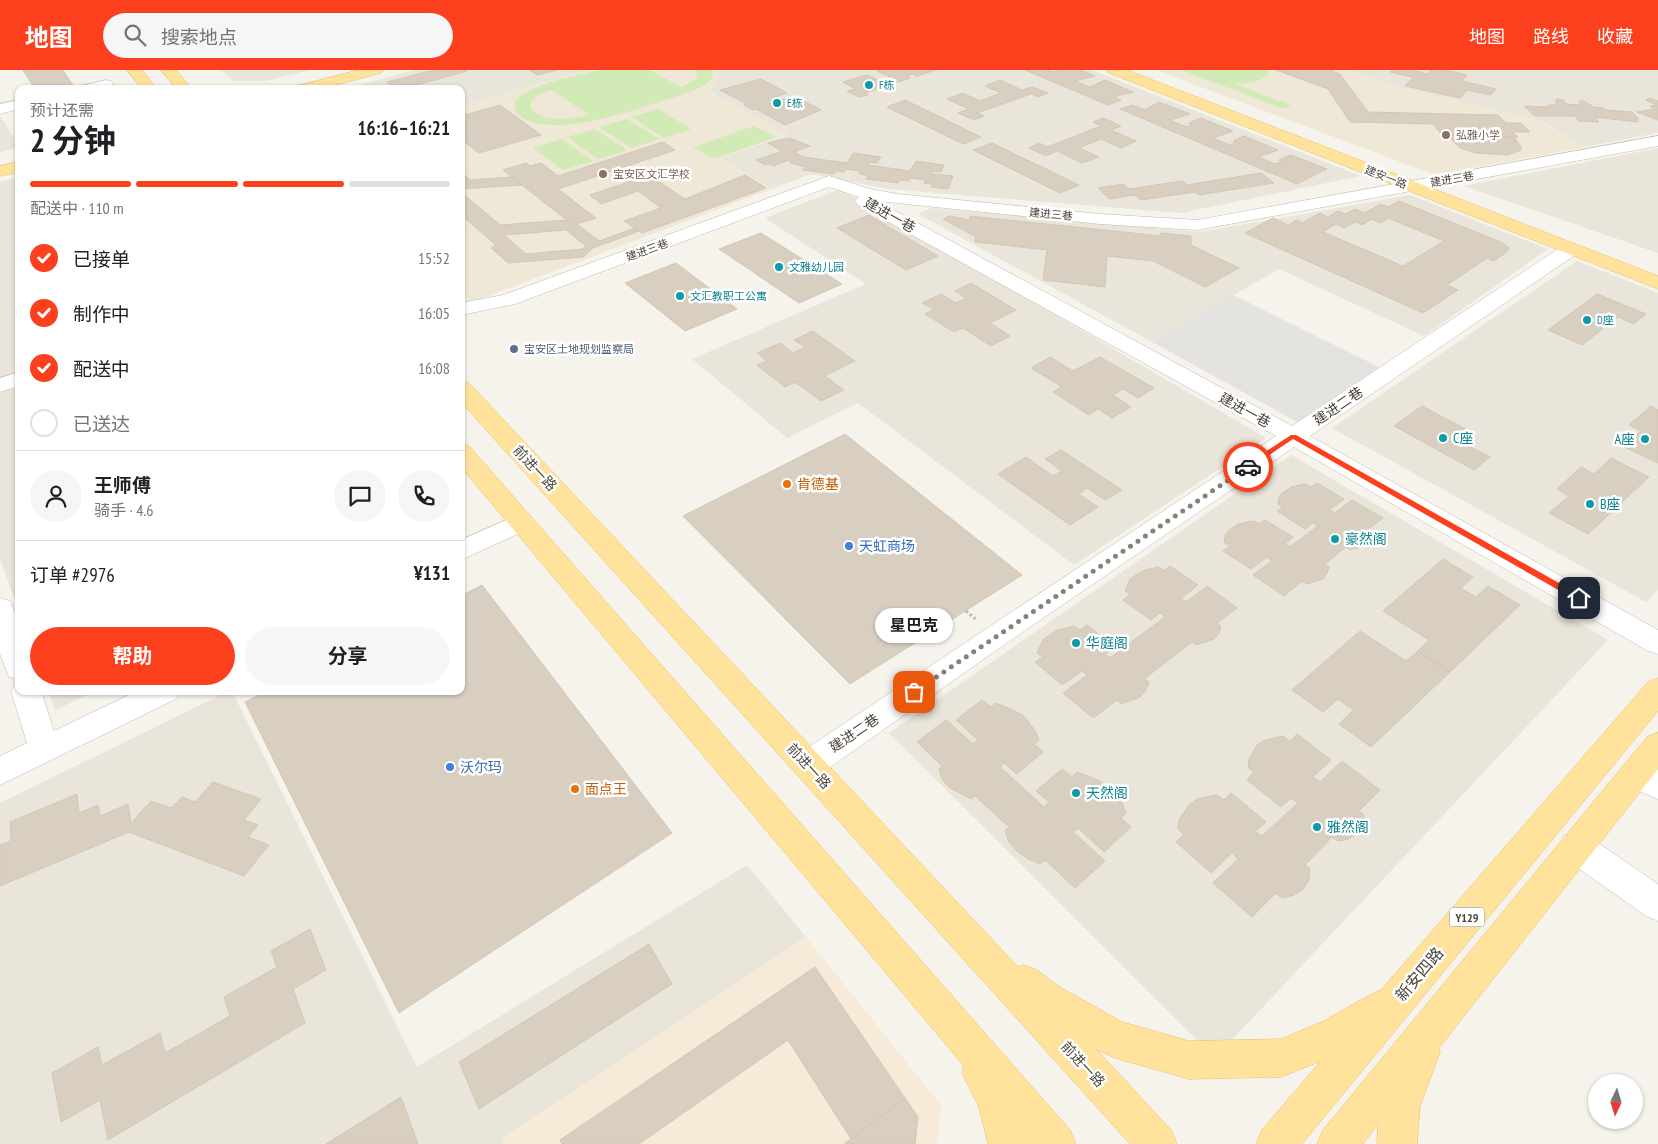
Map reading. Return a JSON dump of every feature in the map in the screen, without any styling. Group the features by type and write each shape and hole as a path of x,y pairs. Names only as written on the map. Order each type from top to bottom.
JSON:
{"main road":[{"path":"134,70 147,85"},
{"path":"168,70 181,85"},
{"name":"建安一路","path":"1114,70 1419,185 1658,272"},
{"name":"建安一路","path":"1133,70 1658,283"},
{"path":"320,85 382,71"},
{"path":"337,85 382,71"},
{"path":"0,165 15,161"},
{"path":"0,171 15,167"},
{"name":"前进一路","path":"465,392 1157,1144"},
{"path":"465,456 1056,1144"},
{"name":"新安四路","path":"1276,1144 1658,690"},
{"path":"1337,1144 1576,847 1646,780 1658,746"},
{"path":"971,942 1045,999 1115,1039 1189,1060 1281,1058 1337,1035 1399,998"},
{"path":"948,1018 997,1101 1008,1144"},
{"path":"1397,1144 1400,1106 1432,1027"}],"street":[{"path":"102,85 106,84"},
{"path":"0,109 15,105"},
{"name":"建进三巷","path":"465,308 508,300 829,181 867,194 898,199 1090,218 1197,224 1658,140"},
{"name":"建进一巷","path":"829,181 1293,436 1658,643"},
{"name":"建进二巷","path":"808,765 1571,249"},
{"path":"0,385 15,380"},
{"path":"465,549 522,522"},
{"path":"0,608 15,656"},
{"path":"27,695 44,749"},
{"path":"0,771 158,695"},
{"path":"1576,847 1658,904"}],"shaded area":[{"path":"221,70 310,70 265,81 233,81"},
{"path":"415,70 589,70 465,105 465,85 359,85"},
{"name":"宝安区文汇学校","path":"589,70 719,70 710,93 788,134 720,158 772,189 472,302 465,296 465,105"},
{"path":"719,70 1092,70 1361,176 1181,213 888,189 811,174 772,189 720,158 787,135 710,92"},
{"name":"弘雅小学","path":"1156,70 1349,70 1393,86 1533,118 1585,147 1435,175"},
{"path":"1349,70 1658,70 1658,133 1585,147 1542,122 1393,86"},
{"path":"0,116 15,139 15,148 0,152"},
{"path":"1658,148 1658,253 1464,186"},
{"path":"15,178 15,374 0,379 0,182"},
{"path":"840,189 1266,438 1074,565 858,403 787,438 692,359 866,284 765,218"},
{"path":"1410,195 1548,249 1424,336 1279,269 1152,342 918,214 931,208 1200,232"},
{"path":"1577,261 1658,293 1658,590 1646,602 1332,428"},
{"path":"1233,295 1379,367 1299,423 1152,342"},
{"path":"15,386 15,600 0,559 0,392"},
{"path":"1291,455 1608,640 1215,1058 889,733"},
{"path":"49,695 87,695 55,710"},
{"path":"221,695 234,695 417,1067 747,865 806,937 502,1139 504,1144 0,1144 0,803"},
{"path":"806,937 941,1105 937,1144 504,1144 502,1139"}],"green space":[{"path":"598,70 650,70 681,87 696,79 696,70 712,70 713,76 706,85 690,92 626,113 575,124 551,125 531,121 515,112 515,102 531,90 542,85","holes":["551,90 588,114 574,118 551,118 531,109 531,102 538,95"]},
{"path":"1182,70 1268,70 1268,76 1255,82 1234,84 1291,105 1283,109"},
{"path":"658,109 691,129 664,138 631,117"},
{"path":"627,119 659,139 631,148 599,127"},
{"path":"754,126 776,137 714,159 693,147"},
{"path":"595,129 627,150 598,159 567,137"},
{"path":"562,139 593,161 563,170 533,148"}],"building":[{"path":"23,70 63,70 73,85 32,85"},
{"path":"434,70 467,71 416,85 390,85 387,82"},
{"path":"529,70 557,70 538,75"},
{"name":"F栋","path":"936,70 917,76 913,74 906,76 910,78 865,93 868,95 859,97 847,91 856,89 843,82 867,75 880,81 890,77 877,71"},
{"path":"1025,70 1048,70 1053,72 1058,70 1080,70 1095,76 1075,81 1090,87 1105,80 1133,92 1113,97 1121,100 1108,105"},
{"path":"1276,70 1330,70 1340,74 1368,112 1498,115 1506,123 1521,123 1530,132 1513,132 1518,137 1442,135 1433,124 1350,122 1328,89"},
{"path":"1392,70 1411,70 1428,74 1431,70 1445,70 1467,75 1462,81 1496,89 1491,95 1467,90 1460,98 1405,86 1413,77 1390,72"},
{"name":"E栋","path":"761,79 787,93 768,99 775,102 794,96 821,110 785,125 756,109 753,110 744,105 747,104 720,90"},
{"path":"1000,80 1022,90 1032,87 1048,93 1038,97 1031,94 977,113 984,116 974,120 958,113 969,109 947,99 963,93 980,101 1001,93 985,86"},
{"path":"1649,98 1658,101 1658,120 1637,112 1655,109 1650,106 1657,105 1646,100"},
{"path":"1557,99 1563,100 1567,104 1581,105 1579,101 1584,101 1593,107 1606,110 1632,112 1639,119 1636,119 1638,122 1594,117 1599,122 1579,121 1575,116 1535,116 1524,106 1550,107 1548,105 1558,105 1555,101"},
{"path":"905,100 981,137 963,144 887,107"},
{"path":"1159,102 1190,114 1170,120 1186,127 1192,124 1189,123 1201,118 1233,131 1213,138 1230,145 1236,142 1233,141 1244,136 1278,150 1258,157 1276,164 1282,161 1279,160 1291,155 1327,169 1297,184 1120,109 1132,105 1145,110"},
{"path":"500,105 541,135 479,153 465,142 465,115"},
{"path":"1103,118 1121,126 1111,130 1136,141 1121,148 1101,139 1079,148 1099,157 1082,163 1057,151 1046,156 1029,148 1039,143 1047,147 1101,126 1093,122"},
{"path":"1447,135 1514,137 1521,150 1508,155 1476,153 1460,148"},
{"path":"790,138 810,146 794,152 803,157 847,163 853,153 881,157 877,163 869,162 868,165 910,171 916,161 944,165 941,172 933,171 932,174 953,176 948,189 931,187 933,184 924,183 925,180 910,178 909,181 900,180 898,183 866,179 868,175 859,174 861,171 846,169 844,172 836,171 834,174 803,170 805,167 790,163 791,161 789,160 773,166 770,164 765,165 756,160 782,151 768,143"},
{"path":"663,142 675,150 558,189 596,218 573,225 503,170 526,163 530,166 541,163 558,176"},
{"path":"992,143 1079,185 1060,193 973,150"},
{"path":"1261,173 1274,183 1199,195 1195,192 1141,200 1135,195 1109,199 1098,188 1123,184 1129,189 1182,181 1187,185"},
{"path":"649,175 685,199 745,175 766,188 642,233 624,221 661,208 638,191 601,204 590,195"},
{"path":"465,176 470,180 511,177 522,185 465,189"},
{"path":"465,195 500,225 566,220 573,225 577,224 599,241 635,228 639,231 593,248 583,257 508,263 491,248 496,245 465,218","holes":["566,230 586,246 583,249 526,254 504,235"]},
{"path":"1399,201 1503,243 1509,250 1494,261 1487,258 1447,285 1458,290 1423,313 1245,233 1273,218 1288,225 1297,220 1302,223 1320,213 1328,217 1338,211 1345,214 1355,209 1365,213 1380,204 1388,207","holes":["1388,218 1444,241 1403,266 1323,232 1336,224 1344,228 1355,222 1362,225 1372,219 1381,223"]},
{"path":"869,215 938,256 906,270 837,228"},
{"path":"950,216 969,220 970,216 1161,236 1161,233 1191,236 1191,245 1239,268 1205,287 1153,261 1107,256 1105,287 1043,280 1047,250 975,242 976,237 943,219"},
{"name":"文雅幼儿园","path":"761,233 842,284 799,303 719,249"},
{"name":"文汇教职工公寓","path":"676,263 737,309 685,331 625,283"},
{"path":"971,283 1016,310 990,323 1010,336 991,346 963,328 954,332 925,314 934,309 922,303 941,294 956,303 966,298 955,291"},
{"name":"D座","path":"1597,294 1646,314 1634,324 1618,317 1582,345 1548,330"},
{"path":"813,331 855,361 825,376 844,390 821,401 795,382 785,387 757,365 767,361 757,353 780,343 793,353 805,347 794,340"},
{"path":"1050,357 1073,371 1100,357 1154,388 1138,398 1123,389 1113,395 1131,407 1112,418 1098,409 1089,415 1053,392 1062,387 1031,368"},
{"name":"C座","path":"1422,406 1475,434 1463,443 1490,457 1474,470 1394,426"},
{"name":"A座","path":"1651,406 1658,410 1658,463 1624,447 1641,431 1629,425"},
{"name":"天虹商场","path":"845,434 1022,575 850,684 683,516"},
{"path":"1061,450 1122,490 1105,500 1087,488 1079,494 1098,507 1070,525 998,474 1026,457 1053,476 1062,471 1045,459"},
{"name":"B座","path":"1611,458 1649,477 1588,534 1549,513 1569,496 1557,489 1581,467 1594,474"},
{"name":"豪然阁","path":"1317,483 1344,499 1330,510 1335,513 1352,500 1383,518 1366,531 1370,534 1366,545 1350,550 1346,547 1325,564 1329,567 1323,579 1307,584 1302,581 1284,596 1253,575 1272,561 1267,557 1251,569 1223,551 1230,546 1224,542 1225,536 1228,531 1238,524 1254,521 1259,524 1265,520 1293,537 1285,544 1290,547 1318,526 1313,523 1305,529 1277,511 1283,507 1278,504 1279,498 1281,494 1291,487 1305,484 1311,487"},
{"path":"1443,559 1473,577 1461,588 1476,597 1488,586 1520,605 1450,672 1418,651 1429,640 1383,611"},
{"name":"华庭阁","path":"1170,566 1198,585 1181,598 1186,602 1207,586 1237,608 1217,623 1221,626 1219,633 1214,639 1196,645 1192,642 1144,679 1149,682 1146,690 1140,697 1121,704 1117,700 1093,718 1063,693 1087,675 1082,671 1062,685 1035,662 1043,657 1037,653 1040,646 1044,639 1057,630 1074,626 1080,630 1087,625 1115,647 1105,654 1110,658 1165,617 1160,613 1151,620 1123,600 1131,594 1125,591 1130,579 1142,571 1158,567 1164,571"},
{"name":"沃尔玛","path":"482,585 672,833 399,1013 245,702 259,695 465,695 465,594"},
{"path":"1360,631 1406,661 1418,651 1450,672 1371,747 1339,724 1353,710 1338,699 1323,712 1292,690"},
{"name":"天然阁","path":"982,700 991,707 996,703 1024,716 1036,732 1039,740 1034,744 1043,752 1017,774 1004,763 1000,767 1044,807 1049,802 1036,791 1062,769 1072,777 1077,772 1098,780 1108,787 1122,803 1126,813 1121,818 1131,827 1104,852 1078,828 1073,832 1105,861 1075,888 1045,860 1040,864 1028,859 1017,851 1009,842 1005,831 1009,827 975,796 971,799 950,788 942,779 939,769 942,766 917,742 946,720 973,744 978,740 956,720"},
{"name":"雅然阁","path":"1297,734 1331,760 1313,777 1320,782 1342,761 1380,790 1359,811 1364,815 1363,825 1358,833 1349,839 1338,841 1332,837 1305,865 1310,869 1309,880 1303,889 1294,895 1282,898 1276,893 1252,917 1213,883 1238,859 1232,853 1211,873 1176,842 1184,835 1178,829 1179,820 1189,805 1197,799 1217,795 1224,800 1231,793 1266,822 1255,831 1262,836 1298,803 1291,798 1281,807 1247,780 1254,772 1248,767 1249,759 1257,745 1265,740 1283,736 1290,741"},
{"path":"213,782 261,799 244,820 258,825 248,837 269,845 244,876 129,832 0,886 0,845 11,841 10,822 77,794 79,813 98,805 100,816 128,804 131,823 151,801 171,808 182,797 195,802"},
{"path":"310,929 326,970 293,989 305,1023 108,1140 100,1100 61,1122 52,1073 98,1047 102,1065 160,1033 165,1053 230,1016 224,997 277,967 271,951"},
{"path":"649,944 672,984 479,1109 459,1062"},
{"path":"815,967 905,1098 851,1139 788,1040 639,1144 562,1144 560,1140"},
{"path":"401,1097 418,1144 326,1144"},
{"path":"905,1098 918,1117 915,1144 844,1144"}],"way so far":[{"path":"914,692 1248,467"}],"place":[{"name":"F栋","path":"869,85"},
{"name":"E栋","path":"777,103"},
{"name":"弘雅小学","path":"1446,135"},
{"name":"宝安区文汇学校","path":"603,174"},
{"name":"文雅幼儿园","path":"779,267"},
{"name":"文汇教职工公寓","path":"680,296"},
{"name":"D座","path":"1587,320"},
{"name":"宝安区土地规划监察局","path":"514,349"},
{"name":"C座","path":"1443,438"},
{"name":"A座","path":"1645,439"},
{"name":"肯德基","path":"787,484"},
{"name":"B座","path":"1590,504"},
{"name":"豪然阁","path":"1335,539"},
{"name":"天虹商场","path":"849,546"},
{"name":"华庭阁","path":"1076,643"},
{"name":"星巴克","path":"914,692"},
{"name":"沃尔玛","path":"450,767"},
{"name":"面点王","path":"575,789"},
{"name":"天然阁","path":"1076,793"},
{"name":"雅然阁","path":"1317,827"}],"route":[{"path":"1248,467 1293,436 1579,598"}]}
